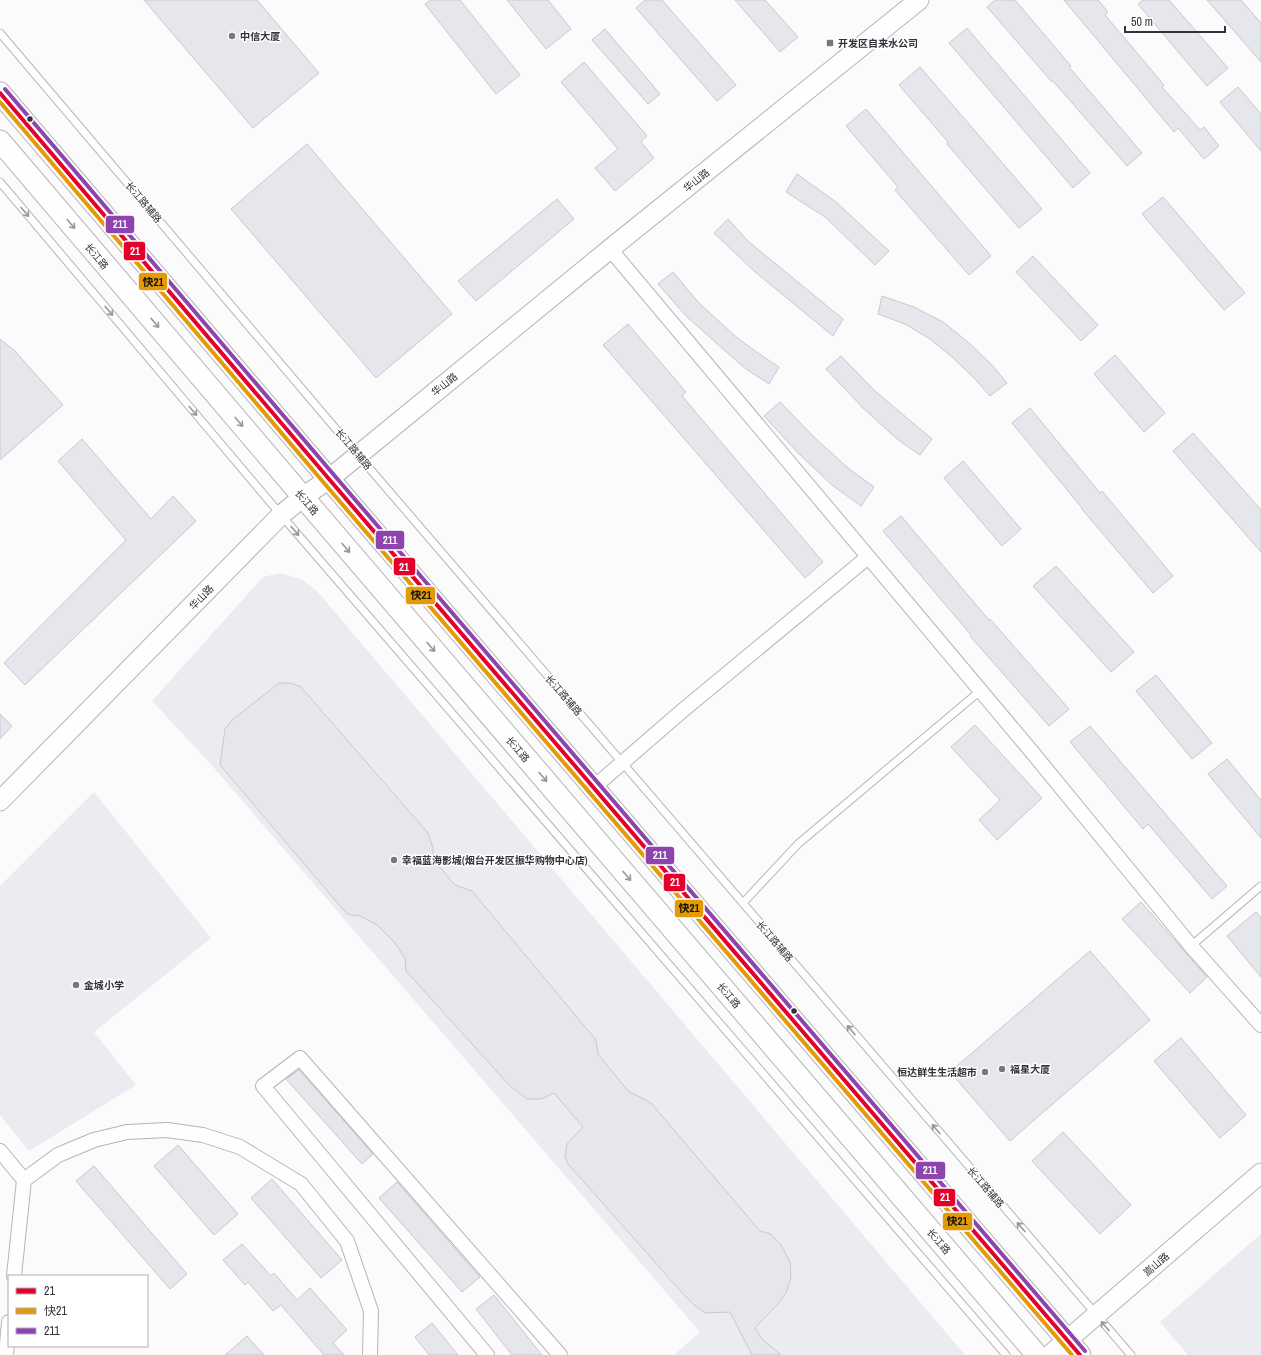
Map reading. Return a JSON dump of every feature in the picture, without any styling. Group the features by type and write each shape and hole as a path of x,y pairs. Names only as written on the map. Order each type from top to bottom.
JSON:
{"main road":[{"path":"0,92 593,788 1074,1348"},
{"name":"长江路","path":"0,141 1037,1355"}],"street":[{"name":"华山路","path":"0,801 281,515 329,479 610,249 919,0"},
{"path":"610,249 1192,946 1261,1025"},
{"path":"593,788 682,711 868,557"},
{"path":"487,1355 263,1086 300,1058 560,1355"},
{"path":"24,1180 58,1155 94,1140 127,1132 167,1130 203,1135 240,1147 301,1184 347,1241 371,1311 370,1355"},
{"path":"0,1150 24,1180 14,1275"},
{"name":"嵩山路","path":"1050,1355 1074,1348 1096,1315 1261,1173"},
{"path":"6,1355 8,1333"}],"lane":[{"name":"长江路辅路","path":"0,33 358,455 1131,1355"},
{"path":"0,182 281,515 1006,1355"},
{"path":"742,903 798,844 980,691"},
{"path":"1192,946 1261,886"}],"shaded area":[{"path":"280,573 301,579 317,591 965,1355 674,1355 700,1332 208,761 152,701 263,577"},
{"name":"金城小学","path":"94,792 211,938 94,1032 136,1085 29,1151 0,1115 0,886"},
{"path":"1261,1234 1261,1355 1188,1355 1160,1322"}],"building":[{"name":"中信大厦","path":"144,0 257,0 319,73 253,128"},
{"path":"431,0 460,0 520,75 496,94 425,4"},
{"path":"507,0 548,0 571,29 546,49"},
{"path":"645,0 662,0 736,85 717,101 636,8"},
{"path":"735,0 765,0 798,37 780,52"},
{"path":"995,0 1015,0 1071,66 1069,67 1142,153 1127,166 987,7"},
{"path":"1064,0 1098,0 1108,12 1105,15 1164,85 1162,87 1200,130 1204,127 1219,146 1204,159 1178,128 1174,132"},
{"path":"1143,0 1169,0 1228,68 1207,86 1138,4"},
{"path":"1207,0 1241,0 1261,23 1261,62"},
{"path":"967,28 1090,173 1073,188 949,43"},
{"path":"605,29 660,94 648,104 592,40"},
{"path":"584,62 647,136 641,142 654,158 615,191 595,168 618,149 561,82"},
{"path":"920,67 1042,209 1019,228 899,85"},
{"path":"1238,87 1261,114 1261,151 1220,102"},
{"path":"866,109 991,256 969,275 895,190 898,187 846,126"},
{"path":"307,144 452,314 376,378 231,209"},
{"path":"797,174 836,202 889,251 875,265 825,217 786,192"},
{"path":"1163,197 1245,293 1224,310 1142,214"},
{"path":"557,199 574,219 476,301 458,281"},
{"path":"728,219 749,242 843,319 833,336 754,271 714,233"},
{"path":"1033,256 1098,325 1081,341 1016,272"},
{"path":"673,272 699,303 735,336 779,367 769,384 746,369 686,316 658,284"},
{"path":"882,296 914,307 943,322 968,342 992,365 1007,383 990,396 952,357 930,339 905,324 878,314"},
{"path":"628,324 686,392 682,396 823,562 805,578 603,345"},
{"path":"0,339 15,351 63,405 0,460"},
{"path":"1115,355 1165,413 1144,432 1094,374"},
{"path":"841,356 875,391 932,439 920,455 897,439 863,408 826,369"},
{"path":"780,402 816,439 848,468 874,487 861,506 832,485 799,454 764,416"},
{"path":"1030,408 1100,493 1102,491 1173,576 1153,593 1012,423"},
{"path":"1193,433 1261,510 1261,552 1173,451"},
{"path":"82,439 151,519 173,496 196,521 25,685 4,663 126,540 58,461"},
{"path":"963,461 1021,529 1002,546 944,478"},
{"path":"901,516 989,620 990,619 1069,709 1049,726 970,636 971,635 883,531"},
{"path":"1056,566 1134,652 1111,672 1033,586"},
{"path":"1156,675 1212,743 1192,759 1136,691"},
{"path":"279,683 291,683 301,687 428,833 433,848 433,859 455,885 472,891 596,1040 598,1054 628,1091 651,1103 760,1231 771,1234 781,1245 790,1262 791,1278 786,1293 777,1305 755,1328 762,1339 781,1355 752,1355 730,1312 706,1313 695,1306 684,1295 568,1164 565,1157 567,1144 583,1127 554,1093 541,1099 527,1099 510,1086 406,971 405,958 394,942 377,925 358,915 353,916 346,913 220,765 225,729 232,720"},
{"path":"0,714 12,726 0,739"},
{"path":"975,725 1042,798 997,840 979,820 1000,800 951,747"},
{"path":"1090,726 1227,886 1212,899 1148,824 1143,829 1070,742"},
{"path":"1227,759 1261,800 1261,838 1208,774"},
{"path":"1141,902 1207,977 1190,993 1122,919"},
{"path":"1256,912 1261,918 1261,977 1227,936"},
{"path":"1090,951 1150,1020 1010,1141 950,1072"},
{"path":"1181,1038 1246,1115 1220,1138 1154,1061"},
{"path":"299,1070 373,1154 362,1164 286,1079"},
{"path":"1063,1132 1131,1205 1100,1234 1032,1161"},
{"path":"178,1145 238,1214 214,1235 154,1166"},
{"path":"94,1166 187,1274 170,1289 76,1181"},
{"path":"272,1179 342,1260 321,1278 251,1198"},
{"path":"397,1182 480,1277 462,1292 379,1198"},
{"path":"242,1244 271,1276 274,1273 297,1300 310,1288 347,1330 333,1343 344,1355 324,1355 281,1305 273,1311 248,1282 245,1285 223,1260"},
{"path":"494,1295 542,1355 512,1355 476,1309"},
{"path":"432,1323 458,1355 429,1355 415,1337"},
{"path":"247,1336 264,1355 225,1355"}],"transit line":[{"name":"211","path":"5,89 1085,1351"},
{"name":"21","path":"0,93 1080,1355"},
{"name":"快21","path":"0,102 324,483 1072,1355"}],"place":[{"name":"中信大厦","path":"232,36"},
{"name":"开发区自来水公司","path":"830,43"},
{"name":"幸福蓝海影城(烟台开发区振华购物中心店)","path":"394,860"},
{"name":"金城小学","path":"76,985"},
{"name":"福星大厦","path":"1002,1069"},
{"name":"恒达鲜生生活超市","path":"985,1072"}]}
